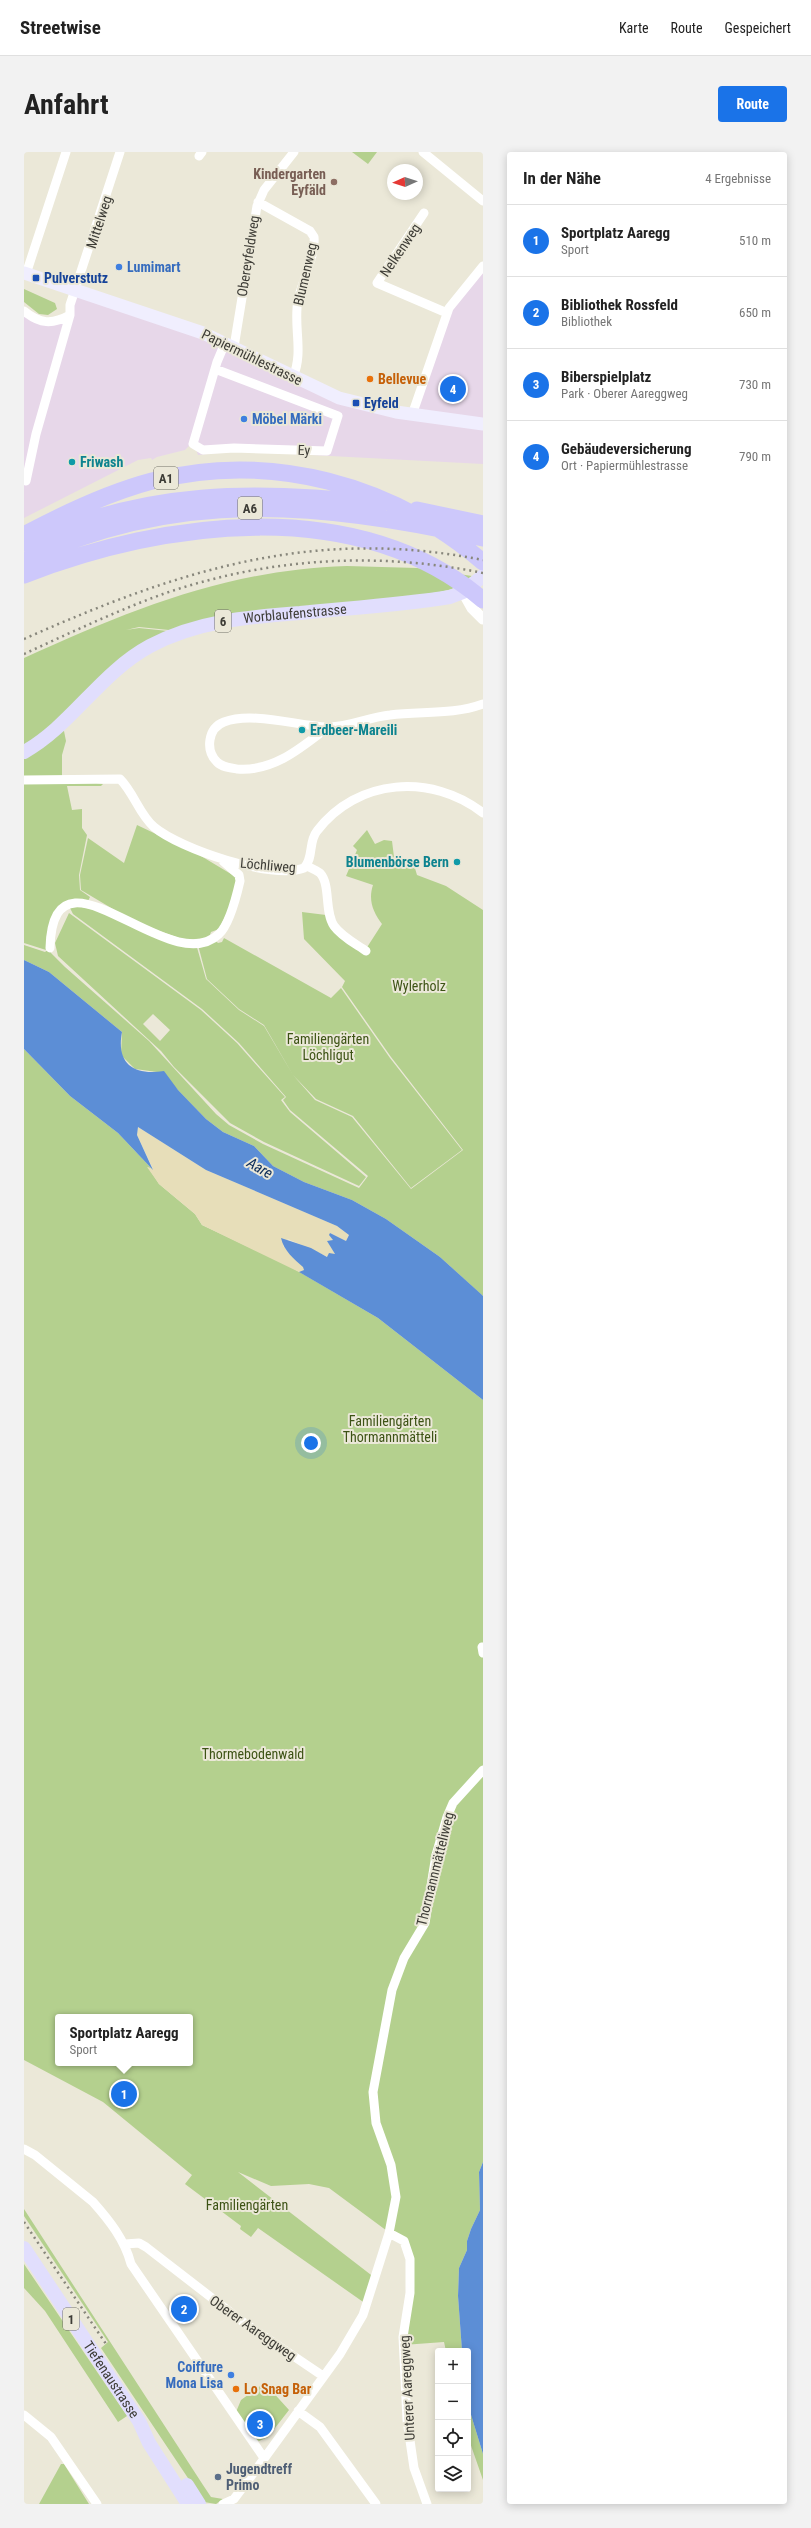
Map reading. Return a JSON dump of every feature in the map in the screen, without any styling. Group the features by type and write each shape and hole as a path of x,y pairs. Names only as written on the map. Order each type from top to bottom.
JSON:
{"highway":[{"name":"A1","path":"24,535 106,496 176,476 247,470 318,478 357,489 404,508 445,533 483,562"},
{"name":"A6","path":"24,547 68,527 124,510 174,500 222,496 269,496 348,501 391,506 483,524"},
{"name":"A6","path":"24,561 84,536 127,522 176,513 223,508 294,510 340,514 483,538"},
{"path":"24,575 86,554 155,538 226,530 300,530 346,535 391,547 435,567 483,600"}],"main road":[{"name":"Papiermühlestrasse","path":"25,273 178,324 230,345 338,398 412,415 483,424"},
{"name":"Worblaufenstrasse","path":"24,752 51,732 117,668 150,646 183,632 226,620 438,599 463,592 483,576"},
{"name":"Tiefenaustrasse","path":"24,2248 145,2431 149,2442 188,2504"},
{"name":"Tiefenaustrasse","path":"145,2431 155,2439 199,2504"}],"street":[{"path":"25,273 66,152"},
{"name":"Mittelweg","path":"76,291 120,152"},
{"name":"Obereyfeldweg","path":"230,345 258,202 294,152"},
{"path":"423,152 483,201"},
{"name":"Blumenweg","path":"258,202 310,232 314,237 298,304 299,361 293,377"},
{"name":"Nelkenweg","path":"424,213 377,283 446,313"},
{"path":"412,415 446,313 483,266"},
{"path":"26,481 36,434 70,315 70,305 76,291"},
{"path":"24,311 44,323 55,321 70,315"},
{"name":"Ey","path":"215,369 338,416 327,451 234,448 203,450 193,444 215,369 230,345"},
{"path":"463,592 472,608 483,618"},
{"path":"328,727 284,758 257,768 225,767 216,761 210,748 213,731 218,725 229,721 269,720 328,727 378,716 450,712 483,704"},
{"name":"Löchliweg","path":"24,780 120,779 154,827 181,842 222,860 297,870 307,866 310,858 311,842 319,829 350,803 382,789 404,785 437,789 459,797 483,813"},
{"name":"Löchliweg","path":"50,948 52,921 64,904 72,902 86,904 110,912 173,942 196,944 216,937 227,921 240,881 240,875 222,860"},
{"path":"307,866 320,874 323,878 327,908 334,925 343,935 366,951"},
{"name":"Thormannmätteliweg","path":"223,2504 234,2502 352,2336 363,2315 389,2233 395,2206 395,2184 391,2165 376,2123 374,2108 373,2092 381,2042 397,1974 425,1923 436,1855 447,1817 453,1802 483,1770"},
{"path":"24,2150 35,2155 93,2202 125,2244 131,2264 264,2458"},
{"name":"Unterer Aareggweg","path":"389,2233 404,2241 410,2259 410,2293 403,2337 407,2420 414,2468 427,2504"},
{"name":"Oberer Aareggweg","path":"125,2244 139,2243 146,2247 243,2322 323,2376"},
{"path":"298,2411 320,2427 376,2504"},
{"path":"24,2415 51,2437 97,2504"}],"shaded area":[{"path":"483,266 483,464 237,451 198,455 196,449 189,446 185,450 157,457 152,460 151,458 138,460 24,518 24,311 39,321 70,315 76,291 178,324 300,380 412,415 447,313"}],"green space":[{"path":"352,152 377,152 368,164"},
{"path":"24,289 55,303 57,309 48,315 39,314 24,302"},
{"path":"347,566 417,568 472,576 452,589 440,592 169,630 139,627 126,630 139,628 168,631 24,747 24,658 142,608 181,595 220,584 261,575 303,569"},
{"path":"64,731 66,741 62,755 62,778 103,784 101,786 67,786 72,810 82,809 82,828 87,835 79,875 80,890 90,897 87,903 64,904 46,950 24,943 24,753 51,733"},
{"path":"137,825 196,853 236,877 235,890 228,910 219,929 211,932 209,938 181,940 128,918 81,890 80,875 88,838 124,863"},
{"name":"Wylerholz","path":"367,830 375,844 384,840 392,841 395,865 414,865 417,875 446,886 483,910 483,1296 440,1257 386,1219 352,1200 304,1182 273,1166 254,1146 223,1132 206,1119 172,1084 157,1072 135,1069 121,1055 122,1032 49,972 24,960 24,945 45,952 50,948 51,953 65,967 149,1041 216,1114 229,1125 263,1144 359,1188 368,1176 290,1110 283,1100 286,1097 239,1043 202,1009 73,914 68,904 109,913 196,944 206,979 239,1010 264,1026 293,1075 315,1100 352,1117 411,1189 463,1150 391,1057 342,987 345,981 304,939 302,912 326,915 364,952 382,924 372,906 371,896 373,885 346,876 357,850 353,846"},
{"name":"Familiengärten Löchligut","path":"69,913 201,1010 237,1043 285,1097 281,1100 290,1112 366,1177 359,1186 264,1142 230,1123 174,1067 161,1051 58,956 55,943","holes":["153,1014 170,1030 160,1041 143,1024"]},
{"name":"Familiengärten Löchligut","path":"224,938 331,998 341,988 390,1058 462,1150 411,1188 353,1116 316,1099 293,1075 264,1025 239,1009 207,979 198,945 215,940 218,943 222,942"},
{"name":"Thormebodenwald","path":"24,1049 70,1096 118,1133 153,1170 148,1167 159,1184 195,1214 202,1225 289,1266 378,1318 483,1400 483,2162 479,2172 480,2210 471,2229 467,2241 467,2250 459,2268 458,2296 462,2348 445,2348 444,2342 403,2345 410,2293 406,2245 329,2188 309,2184 271,2186 238,2172 375,2278 366,2304 258,2228 251,2237 240,2229 241,2226 185,2184 192,2175 103,2102 24,2060"},
{"path":"24,2209 211,2497 223,2499 216,2504 204,2502 101,2348 108,2342 24,2216"},
{"path":"24,2264 127,2416 118,2422 45,2311 24,2288"},
{"path":"260,2386 270,2389 289,2410 268,2437 259,2441 254,2438 236,2412 241,2400"},
{"path":"471,2415 483,2454 483,2480 471,2446"},
{"path":"61,2464 64,2464 89,2504 39,2504"}],"sand":[{"path":"138,1127 206,1170 337,1226 349,1235 346,1241 330,1233 333,1240 328,1242 335,1254 328,1257 288,1239 283,1246 304,1267 304,1270 299,1272 202,1225 195,1214 159,1184 147,1167 153,1169 137,1135"}],"water":[{"name":"Aare","path":"24,960 49,972 122,1032 122,1052 124,1059 129,1065 144,1071 164,1071 178,1090 206,1119 223,1132 254,1146 273,1166 304,1182 352,1200 386,1219 440,1257 481,1294 483,1296 483,1400 378,1318 299,1272 304,1270 303,1267 287,1251 281,1238 311,1248 327,1257 329,1253 335,1254 327,1241 333,1240 329,1235 330,1233 346,1241 349,1235 337,1226 206,1170 138,1127 137,1135 153,1170 118,1133 70,1096 24,1049"},
{"path":"483,2162 483,2454 471,2415 471,2348 462,2348 458,2296 459,2268 467,2250 467,2241 471,2229 480,2210 479,2172"}],"railway":[{"path":"24,639 136,593 192,575 247,561 303,552 361,548 421,551 483,560"},
{"path":"24,654 110,615 163,594 242,572 282,566 362,560 443,566 483,573"},
{"path":"24,2222 106,2344"}],"place":[{"name":"Kindergarten Eyfäld","path":"334,182"},
{"name":"Lumimart","path":"119,267"},
{"name":"Pulverstutz","path":"36,278"},
{"name":"Bellevue","path":"370,379"},
{"name":"Gebäudeversicherung","path":"453,389"},
{"name":"Eyfeld","path":"356,403"},
{"name":"Möbel Märki","path":"244,419"},
{"name":"Friwash","path":"72,462"},
{"name":"Erdbeer-Mareili","path":"302,730"},
{"name":"Blumenbörse Bern","path":"457,862"},
{"name":"Sportplatz Aaregg","path":"124,2094"},
{"name":"Bibliothek Rossfeld","path":"184,2309"},
{"name":"Coiffure Mona Lisa","path":"231,2375"},
{"name":"Lo Snag Bar","path":"236,2389"},
{"name":"Biberspielplatz","path":"260,2424"},
{"name":"Jugendtreff Primo","path":"218,2477"}],"park label":[{"name":"Familiengärten Thormannmätteli","path":"390,1430"},
{"name":"Familiengärten","path":"247,2205"}]}
